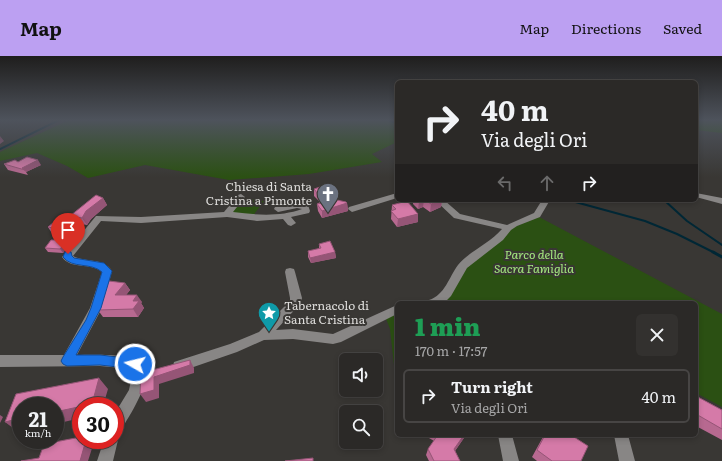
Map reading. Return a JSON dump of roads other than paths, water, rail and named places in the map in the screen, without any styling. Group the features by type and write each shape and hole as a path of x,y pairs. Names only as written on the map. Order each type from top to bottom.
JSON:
{"street":[{"path":"698,195 722,201"},
{"path":"352,209 395,196"},
{"path":"227,214 241,197"},
{"path":"441,202 457,216 508,228"},
{"path":"439,301 447,293 463,266 500,238 508,228 520,220 537,215 545,202"},
{"path":"67,361 96,308 107,271 101,266 72,260 67,257 100,218 141,220 227,214 257,218 285,216"},
{"path":"263,335 295,303 296,298 290,272"},
{"path":"170,368 233,348 263,335 293,334 333,339 395,310"},
{"path":"0,361 100,360 135,364 144,374 124,411"},
{"path":"505,437 511,461"},
{"path":"621,437 627,461"},
{"path":"105,461 108,449"}],"waterway":[{"path":"0,149 21,139"},
{"path":"575,202 645,221 677,234 713,252"},
{"path":"666,202 687,221 722,245"},
{"path":"713,252 722,257"}],"place":[{"name":"Chiesa di Santa Cristina a Pimonte","path":"328,214"},
{"name":"Tabernacolo di Santa Cristina","path":"269,332"}],"park label":[{"name":"Parco della Sacra Famiglia","path":"534,262"}]}
